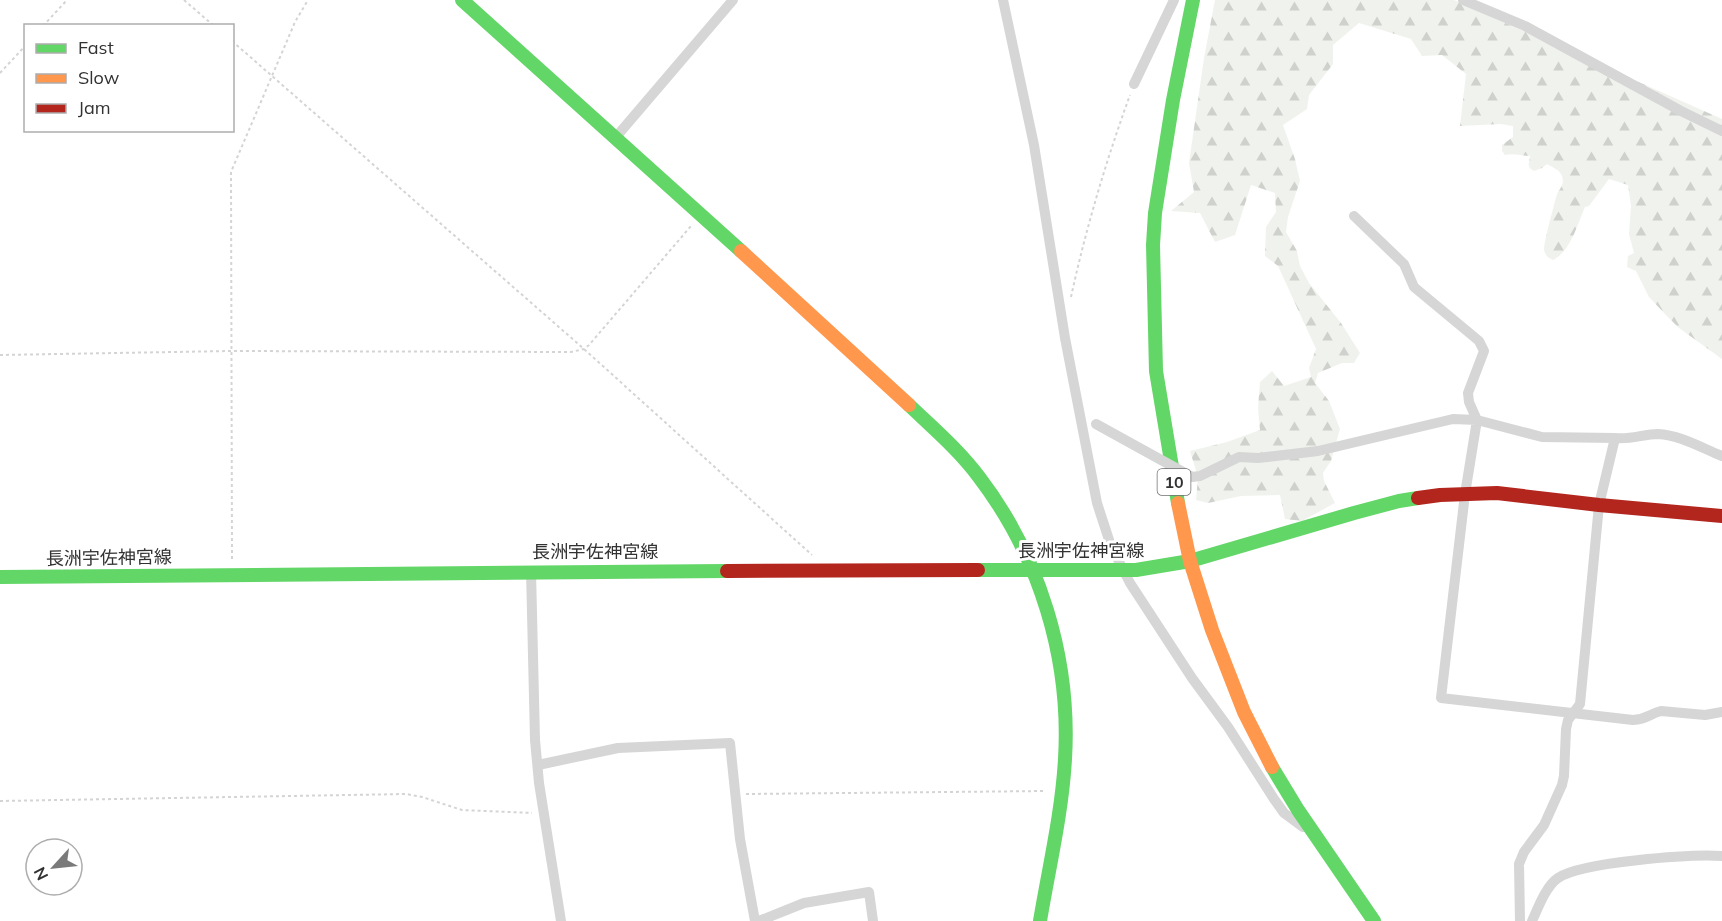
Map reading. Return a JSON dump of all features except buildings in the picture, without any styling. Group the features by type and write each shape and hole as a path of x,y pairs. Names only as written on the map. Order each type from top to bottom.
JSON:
{"main road":[{"path":"462,0 824,326 957,451 1003,513 1033,569 1046,603 1064,696 1066,725 1061,791 1040,921"},
{"name":"10","path":"1193,0 1173,100 1155,213 1153,245 1156,371 1173,477 1190,561 1212,630 1244,712 1275,772 1315,836 1374,921"},
{"name":"長洲宇佐神宮線","path":"0,577 531,571 1122,570 1156,568 1190,561 1399,501 1465,494 1529,495 1599,505 1722,516"}],"street":[{"path":"616,137 734,0"},
{"path":"1003,0 1034,145 1061,317 1097,503 1104,528 1122,570 1274,799 1284,813 1315,836"},
{"path":"1134,84 1174,0"},
{"path":"1463,0 1526,26 1722,131"},
{"path":"1354,216 1404,264 1414,287 1456,320 1483,346 1482,356 1468,393 1469,402 1477,420 1465,494 1441,698 1633,720 1644,720 1655,712 1662,711 1705,715 1722,712"},
{"path":"1080,414 1192,477 1200,476 1239,457 1258,458 1318,451 1453,419 1477,420 1542,437 1634,439 1656,434 1667,435 1722,456"},
{"path":"1520,921 1519,864 1524,852 1544,825 1562,785 1568,720 1580,704 1599,505 1615,438"},
{"path":"531,571 534,720 544,814 561,921"},
{"path":"538,765 618,748 730,743 740,839 757,921 804,903 869,892 873,921"},
{"path":"1532,921 1557,878 1577,869 1674,857 1722,856"}],"path":[{"path":"45,24 66,0"},
{"path":"184,0 212,24"},
{"path":"232,575 231,172 295,22 308,0"},
{"path":"234,43 584,349 828,570"},
{"path":"0,73 24,47"},
{"path":"1070,302 1082,245 1134,84"},
{"path":"0,355 231,351 571,352 584,349 673,249 700,215"},
{"path":"737,794 1061,791"},
{"path":"0,801 406,794 462,810 544,814"}],"green space":[{"path":"1215,0 1454,0 1722,119 1722,359 1679,328 1649,297 1636,271 1627,267 1628,256 1634,253 1629,234 1631,206 1628,185 1609,179 1589,206 1585,207 1569,244 1553,260 1547,256 1544,247 1557,194 1563,184 1560,172 1547,164 1534,171 1529,166 1530,156 1505,155 1502,145 1513,137 1513,126 1501,124 1460,126 1466,74 1442,55 1422,56 1411,39 1359,23 1333,45 1333,64 1309,95 1307,109 1283,125 1300,181 1288,217 1286,232 1297,251 1300,266 1309,283 1341,323 1360,353 1354,363 1342,363 1318,373 1315,383 1329,401 1340,429 1331,461 1323,473 1324,481 1335,503 1302,521 1285,519 1280,495 1241,496 1208,503 1196,500 1198,477 1190,451 1227,442 1260,430 1258,408 1260,382 1272,371 1284,386 1311,377 1309,368 1316,349 1278,266 1265,256 1266,227 1276,212 1275,193 1251,185 1235,235 1215,242 1200,213 1171,211 1194,192 1189,163"}],"traffic: fast":[{"path":"462,0 741,251"},
{"path":"1178,503 1156,371 1153,245 1155,213 1173,100 1193,0"},
{"path":"909,405 963,458 1000,508 1035,575 1057,647 1066,721 1065,759 1058,820 1040,921"},
{"path":"978,570 1136,570 1190,561 1354,513 1418,498"},
{"path":"0,577 727,571"},
{"path":"1272,767 1298,810 1374,921"}],"traffic: slow":[{"path":"741,251 909,405"},
{"path":"1178,503 1190,561 1212,630 1244,712 1272,767"}],"traffic: jam":[{"path":"1418,498 1497,493 1722,516"},
{"path":"727,571 978,570"}]}
